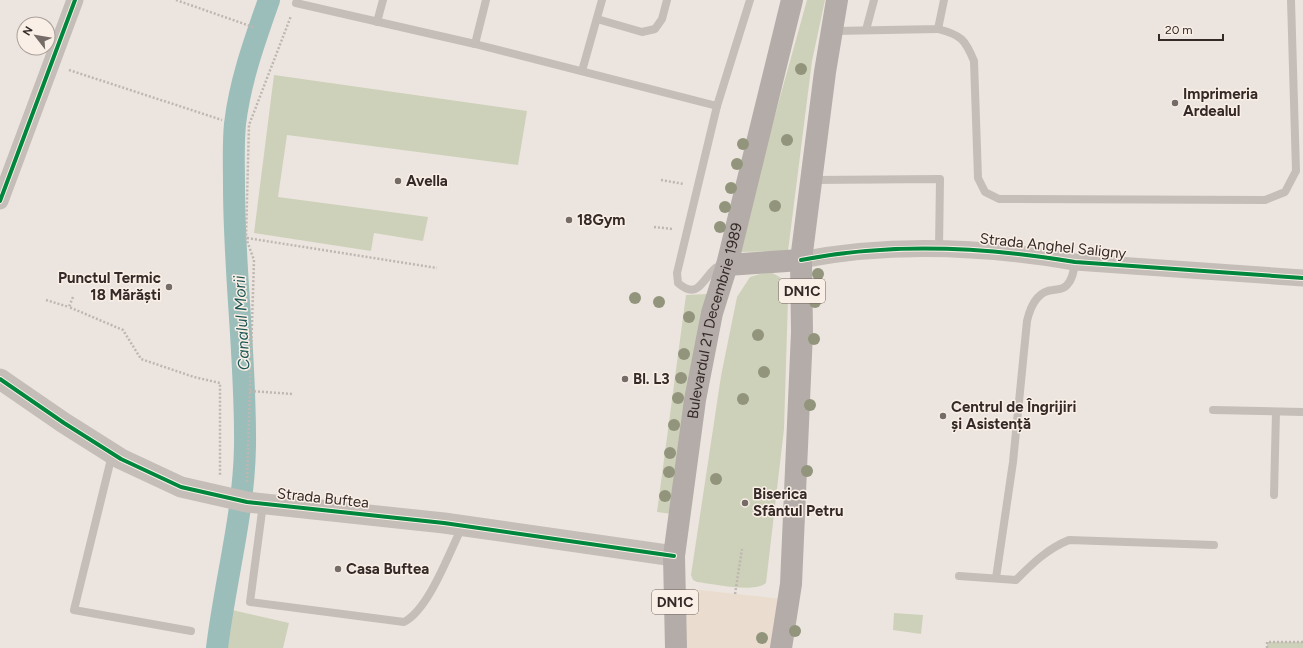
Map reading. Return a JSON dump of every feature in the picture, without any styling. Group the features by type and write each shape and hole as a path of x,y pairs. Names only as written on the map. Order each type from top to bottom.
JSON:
{"main road":[{"name":"Bulevardul 21 Decembrie 1989","path":"676,648 674,556 695,400 712,314 726,264 792,0"},
{"name":"DN1C","path":"781,648 790,599 792,566 802,332 802,260 831,31 837,0"},
{"path":"726,264 802,260"}],"street":[{"path":"0,201 75,0"},
{"name":"Strada Anghel Saligny","path":"802,260 838,252 939,249 991,251 1075,262 1303,278"},
{"name":"Strada Buftea","path":"0,378 64,423 112,454 181,488 255,503 462,526 674,556"}],"lane":[{"path":"377,22 383,0"},
{"path":"475,44 486,0"},
{"path":"582,70 602,0"},
{"path":"597,19 642,32 655,29 662,19 667,0"},
{"path":"726,264 718,266 701,285 693,290 684,288 678,282 677,273 681,253 717,106 750,0"},
{"path":"866,30 874,0"},
{"path":"938,28 944,0"},
{"path":"831,31 938,28 956,33 967,43 974,61 978,178 985,192 999,199 1265,200 1285,192 1296,171 1290,0"},
{"path":"296,3 582,70 717,106"},
{"path":"812,180 940,179 939,249"},
{"path":"996,578 1013,462 1026,321 1029,311 1038,297 1045,292 1063,288 1068,285 1072,278 1075,262"},
{"path":"1213,410 1303,412"},
{"path":"1274,495 1276,412"},
{"path":"112,454 74,610 191,631"},
{"path":"255,503 250,602 404,622 412,618 425,602 462,526"},
{"path":"959,576 1016,580 1038,558 1054,546 1069,540 1214,545"}],"path":[{"path":"176,0 253,27"},
{"path":"255,503 250,391 254,260 246,238 249,125 296,3"},
{"path":"51,65 222,120"},
{"path":"661,180 692,185"},
{"path":"654,227 675,230"},
{"path":"246,238 437,268"},
{"path":"69,307 73,297"},
{"path":"46,300 69,307 123,330 141,359 194,377 220,383 220,496"},
{"path":"250,391 293,394"},
{"path":"734,594 742,549"},
{"path":"1267,648 1268,642 1303,642"}],"green space":[{"path":"807,0 825,0 812,61 788,251 737,252"},
{"path":"274,75 527,111 518,165 287,135 278,197 428,217 423,241 374,233 371,251 254,233"},
{"path":"772,273 784,280 786,283 788,289 788,299 784,429 766,583 761,586 744,588 697,582 693,580 691,575 721,376 737,297 750,277"},
{"path":"707,294 672,514 657,512 686,295"},
{"path":"228,609 289,623 283,648 222,648"},
{"path":"894,613 923,615 921,634 893,630"},
{"path":"1267,642 1303,642 1303,648 1267,648"}],"shaded area":[{"path":"681,588 782,599 773,648 682,648"}],"waterway":[{"name":"Canalul Morii","path":"217,648 238,522 244,471 245,446 244,381 236,251 234,132 237,108 244,76 269,0"}],"cycle path":[{"path":"0,201 75,0"},
{"path":"801,260 835,254 869,251 904,249 973,250 1075,262 1303,278"},
{"path":"0,379 64,423 121,459 181,487 247,502 444,523 674,556"}],"place":[{"name":"Imprimeria Ardealul","path":"1175,103"},
{"name":"Avella","path":"398,181"},
{"name":"18Gym","path":"569,220"},
{"name":"Punctul Termic 18 Mărăști","path":"169,287"},
{"name":"Bl. L3","path":"625,379"},
{"name":"Centrul de Îngrijiri și Asistență","path":"943,416"},
{"name":"Biserica Sfântul Petru","path":"745,503"},
{"name":"Casa Buftea","path":"338,569"}]}
